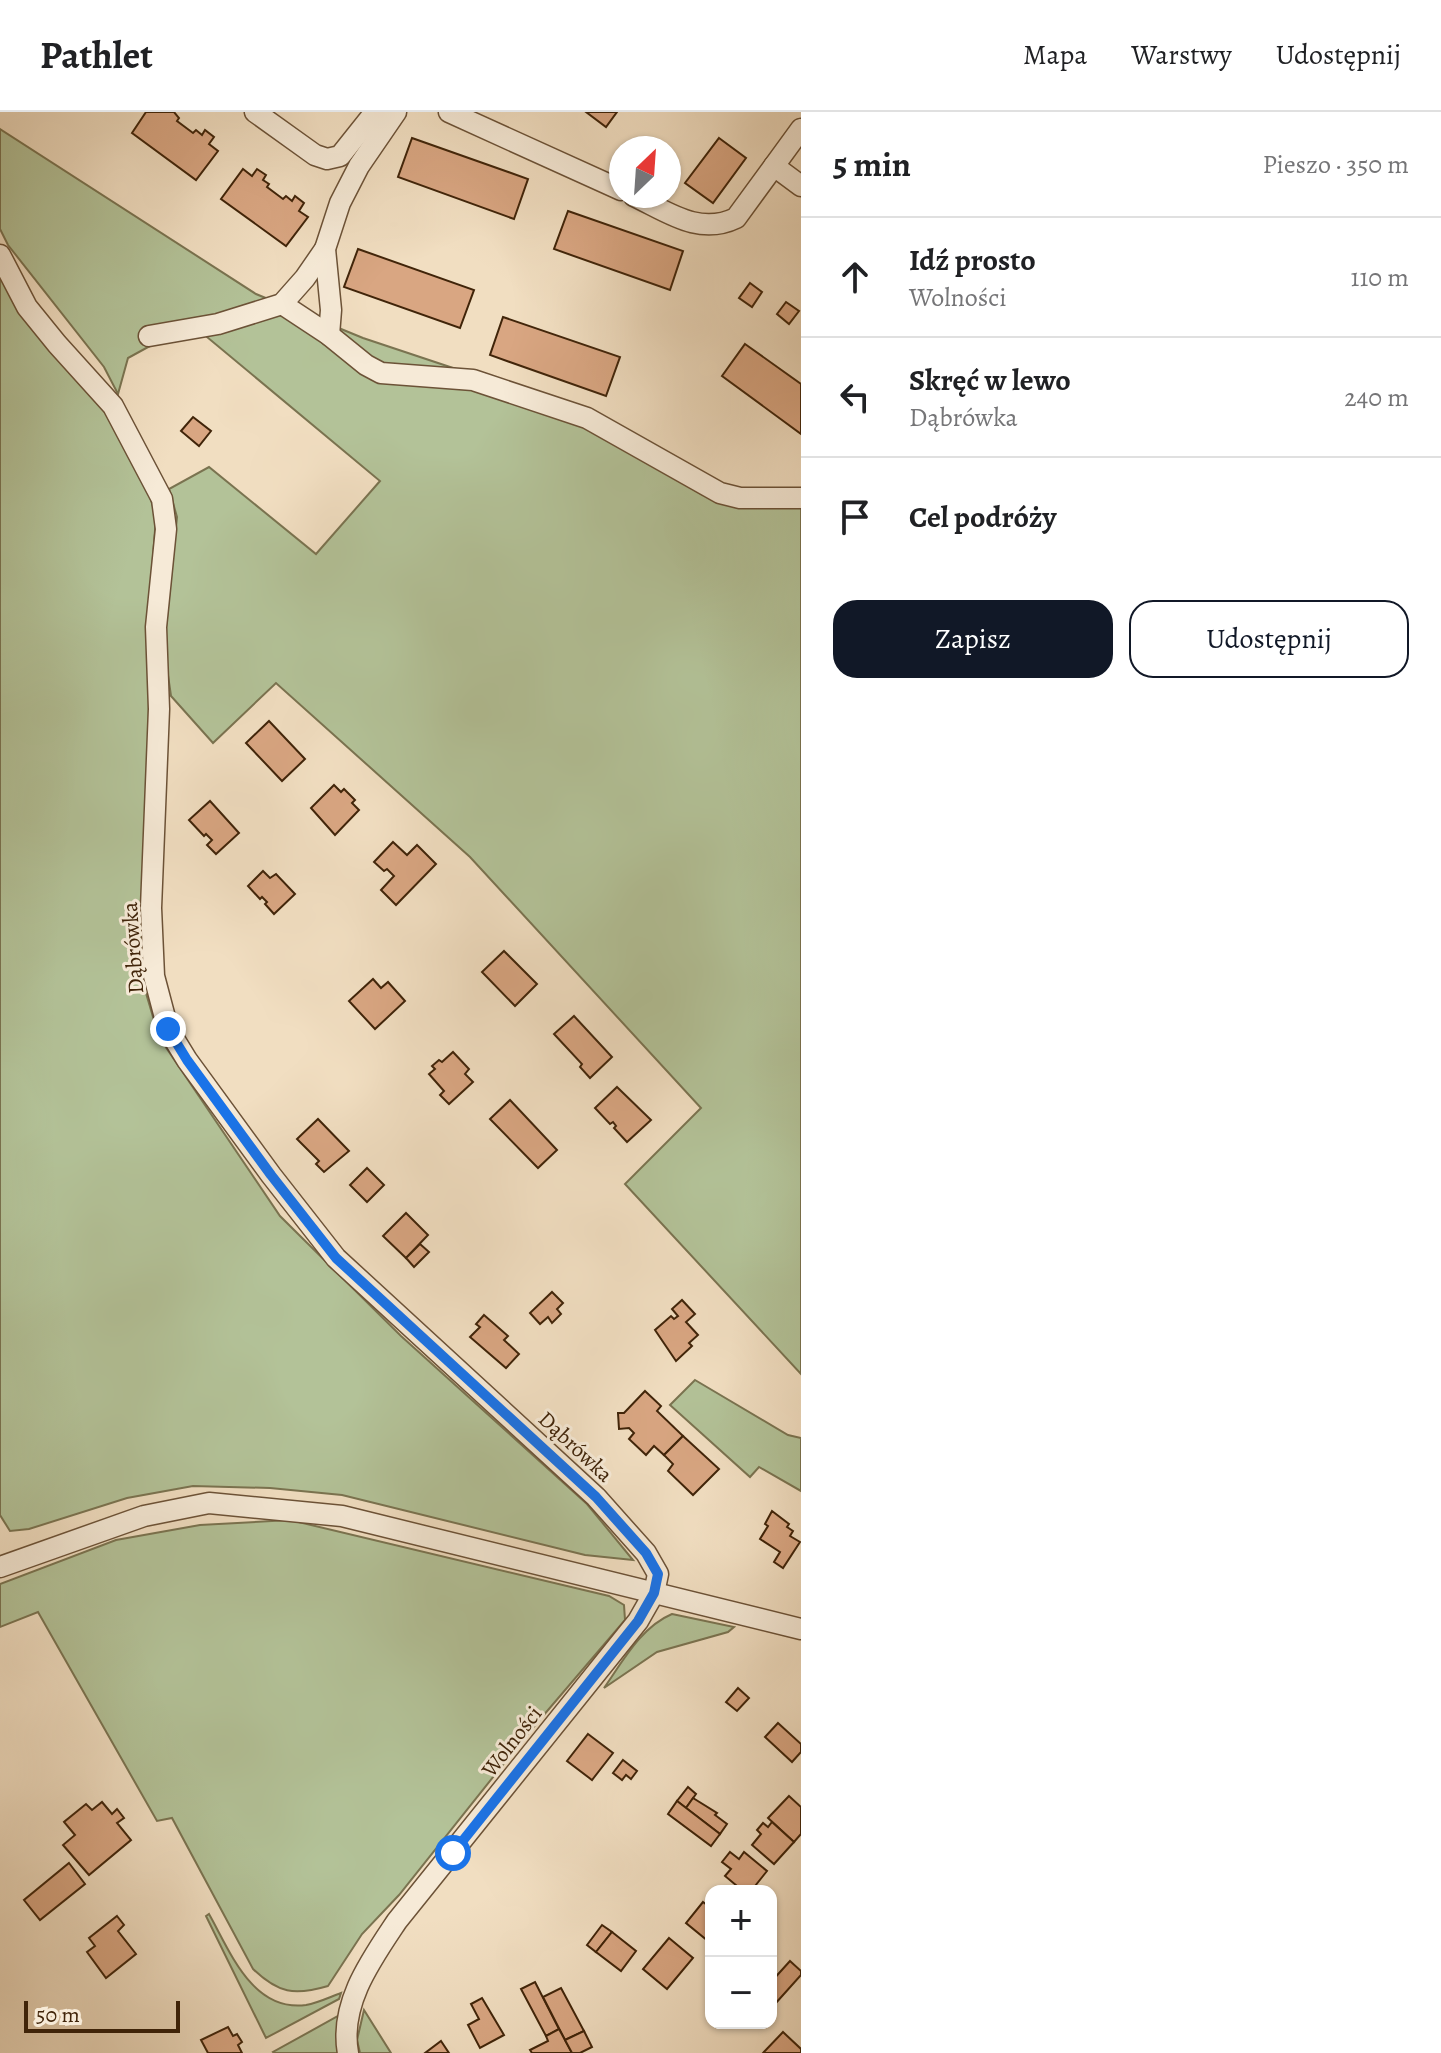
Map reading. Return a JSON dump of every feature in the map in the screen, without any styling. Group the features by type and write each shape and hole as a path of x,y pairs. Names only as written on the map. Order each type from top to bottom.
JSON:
{"street":[{"path":"255,112 315,155 327,159 340,156 375,112"},
{"path":"149,336 218,324 282,304 325,249 340,203 359,166 396,112"},
{"path":"449,112 609,185"},
{"path":"660,208 693,223 714,226 736,218 801,129"},
{"path":"774,166 801,186"},
{"path":"325,249 331,310 329,335"},
{"name":"Dąbrówka","path":"0,255 27,307 113,406 162,499 166,529 156,627 159,709 151,908 154,976 168,1029 261,1162 336,1258 596,1497 652,1563 658,1574 654,1593"},
{"path":"282,304 381,373 473,380 587,418 720,493 740,498 801,498"},
{"path":"0,1567 144,1516 209,1503 342,1516 801,1629"},
{"name":"Wolności","path":"348,2053 346,2024 359,1984 375,1953 397,1921 638,1621 654,1593"}],"green space":[{"path":"0,129 256,294 363,338 465,372 604,434 701,494 743,507 801,508 801,1374 625,1184 701,1108 470,857 276,683 213,743 171,696 164,648 177,517 169,489 209,467 316,554 380,481 201,332 159,341 128,358 118,394 104,367 8,245 0,229"},
{"path":"0,273 65,344 146,483 156,517 150,596 148,794 140,973 159,1037 280,1216 401,1336 587,1504 633,1560 585,1555 342,1495 270,1488 193,1486 127,1498 29,1529 10,1531 0,1515"},
{"path":"695,1380 788,1435 801,1438 801,1491 759,1467 750,1477 670,1405"},
{"path":"290,1520 609,1596 624,1605 625,1620 525,1737 399,1895 362,1934 328,1986 305,1991 279,1988 253,1969 172,1818 157,1821 38,1612 0,1627 0,1584 116,1540 200,1525"},
{"path":"672,1614 734,1627 728,1632 657,1652 604,1688 642,1636"},
{"path":"209,1914 245,1976 271,1999 287,2005 306,2005 341,1993 339,1999 266,2038 206,1916"},
{"path":"364,2010 391,2053 360,2053 357,2040"},
{"path":"338,2016 339,2053 273,2052"}],"building":[{"path":"146,112 174,112 179,118 177,121 193,133 196,130 202,135 205,130 214,137 209,144 218,151 196,180 132,133"},
{"path":"586,112 617,112 606,127"},
{"path":"412,138 528,179 514,219 398,177"},
{"path":"719,138 746,158 713,203 685,183"},
{"path":"243,169 252,176 257,169 266,175 263,180 269,184 267,187 283,199 286,196 292,201 295,196 304,203 299,211 308,217 286,246 221,199"},
{"path":"568,211 683,251 670,290 554,249"},
{"path":"358,249 474,290 460,328 344,287"},
{"path":"750,283 762,292 752,307 739,298"},
{"path":"786,302 799,311 789,324 777,314"},
{"path":"503,317 620,357 606,396 490,355"},
{"path":"745,344 801,384 801,434 722,376"},
{"path":"193,417 211,431 199,446 181,431"},
{"path":"269,721 305,759 282,781 246,743"},
{"path":"334,785 341,792 344,789 355,800 352,803 359,810 335,835 311,808"},
{"path":"210,801 239,833 216,854 207,845 212,840 189,820"},
{"path":"393,842 407,855 417,845 436,864 396,905 381,890 394,876 374,862"},
{"path":"263,871 270,878 276,874 295,894 274,914 265,904 267,902 248,886"},
{"path":"504,951 537,984 515,1006 482,972"},
{"path":"373,979 381,988 388,982 405,1001 375,1029 349,1001"},
{"path":"574,1016 612,1057 590,1078 580,1067 582,1064 554,1034"},
{"path":"453,1052 469,1069 465,1074 473,1082 449,1104 440,1095 444,1091 429,1074 435,1069 432,1066"},
{"path":"617,1087 651,1120 627,1142 614,1128 613,1122 610,1124 595,1108"},
{"path":"510,1100 557,1150 538,1168 490,1119"},
{"path":"318,1119 349,1151 324,1172 316,1164 319,1161 297,1139"},
{"path":"367,1168 384,1185 367,1202 350,1185"},
{"path":"406,1213 428,1235 406,1258 383,1236"},
{"path":"420,1244 429,1252 414,1267 406,1258"},
{"path":"552,1292 563,1303 557,1309 561,1314 552,1323 548,1317 540,1324 530,1313"},
{"path":"682,1300 695,1314 686,1322 698,1335 689,1343 692,1346 676,1361 655,1330 671,1316 674,1319 678,1316 672,1309"},
{"path":"484,1315 508,1336 504,1340 519,1354 506,1368 470,1337 480,1327 476,1324"},
{"path":"645,1391 661,1406 657,1411 683,1436 664,1455 654,1446 646,1455 629,1439 634,1433 629,1428 619,1429 618,1413 624,1413"},
{"path":"683,1436 719,1469 693,1495 668,1471 673,1464 664,1455"},
{"path":"772,1511 789,1524 787,1527 793,1531 790,1536 800,1542 783,1568 774,1562 780,1552 760,1539"},
{"path":"738,1688 749,1698 737,1711 726,1702"},
{"path":"778,1723 801,1744 801,1752 792,1762 765,1737"},
{"path":"588,1734 613,1753 592,1780 567,1761"},
{"path":"623,1760 637,1771 631,1779 626,1775 622,1780 613,1773"},
{"path":"688,1787 696,1794 686,1808 677,1801"},
{"path":"789,1796 801,1807 801,1834 794,1842 768,1818"},
{"path":"693,1798 717,1813 715,1815 727,1824 720,1834 686,1808"},
{"path":"677,1801 720,1834 711,1846 668,1814"},
{"path":"102,1802 112,1814 117,1809 124,1818 117,1823 131,1840 89,1875 63,1845 75,1835 64,1822 86,1804 92,1810"},
{"path":"772,1822 794,1842 774,1864 752,1845 761,1834 757,1830 763,1823 768,1827"},
{"path":"730,1852 739,1859 744,1852 767,1871 756,1885 736,1885 725,1876 731,1869 722,1862"},
{"path":"69,1863 85,1884 40,1920 24,1900"},
{"path":"703,1902 705,1904 705,1939 686,1923"},
{"path":"117,1916 124,1925 118,1931 136,1954 106,1978 87,1952 95,1946 89,1938"},
{"path":"602,1925 612,1932 596,1952 587,1945"},
{"path":"612,1932 636,1951 621,1971 596,1952"},
{"path":"669,1938 693,1958 667,1989 643,1969"},
{"path":"790,1961 801,1971 801,1975 777,2002 777,1975"},
{"path":"535,1982 559,2029 546,2036 521,1989"},
{"path":"561,1988 584,2031 565,2040 543,1997"},
{"path":"482,1998 504,2035 480,2048 468,2025 479,2019 471,2004"},
{"path":"228,2027 233,2036 237,2034 242,2042 238,2045 242,2053 208,2053 201,2040"},
{"path":"559,2029 572,2053 532,2053 530,2050 548,2041 546,2036"},
{"path":"584,2031 592,2047 572,2053 565,2040"},
{"path":"783,2032 801,2049 801,2053 763,2053"},
{"path":"441,2041 449,2053 425,2053"}],"route":[{"path":"168,1029 271,1175 336,1258 596,1497 646,1553 658,1574 654,1593 638,1621 453,1853"}]}
